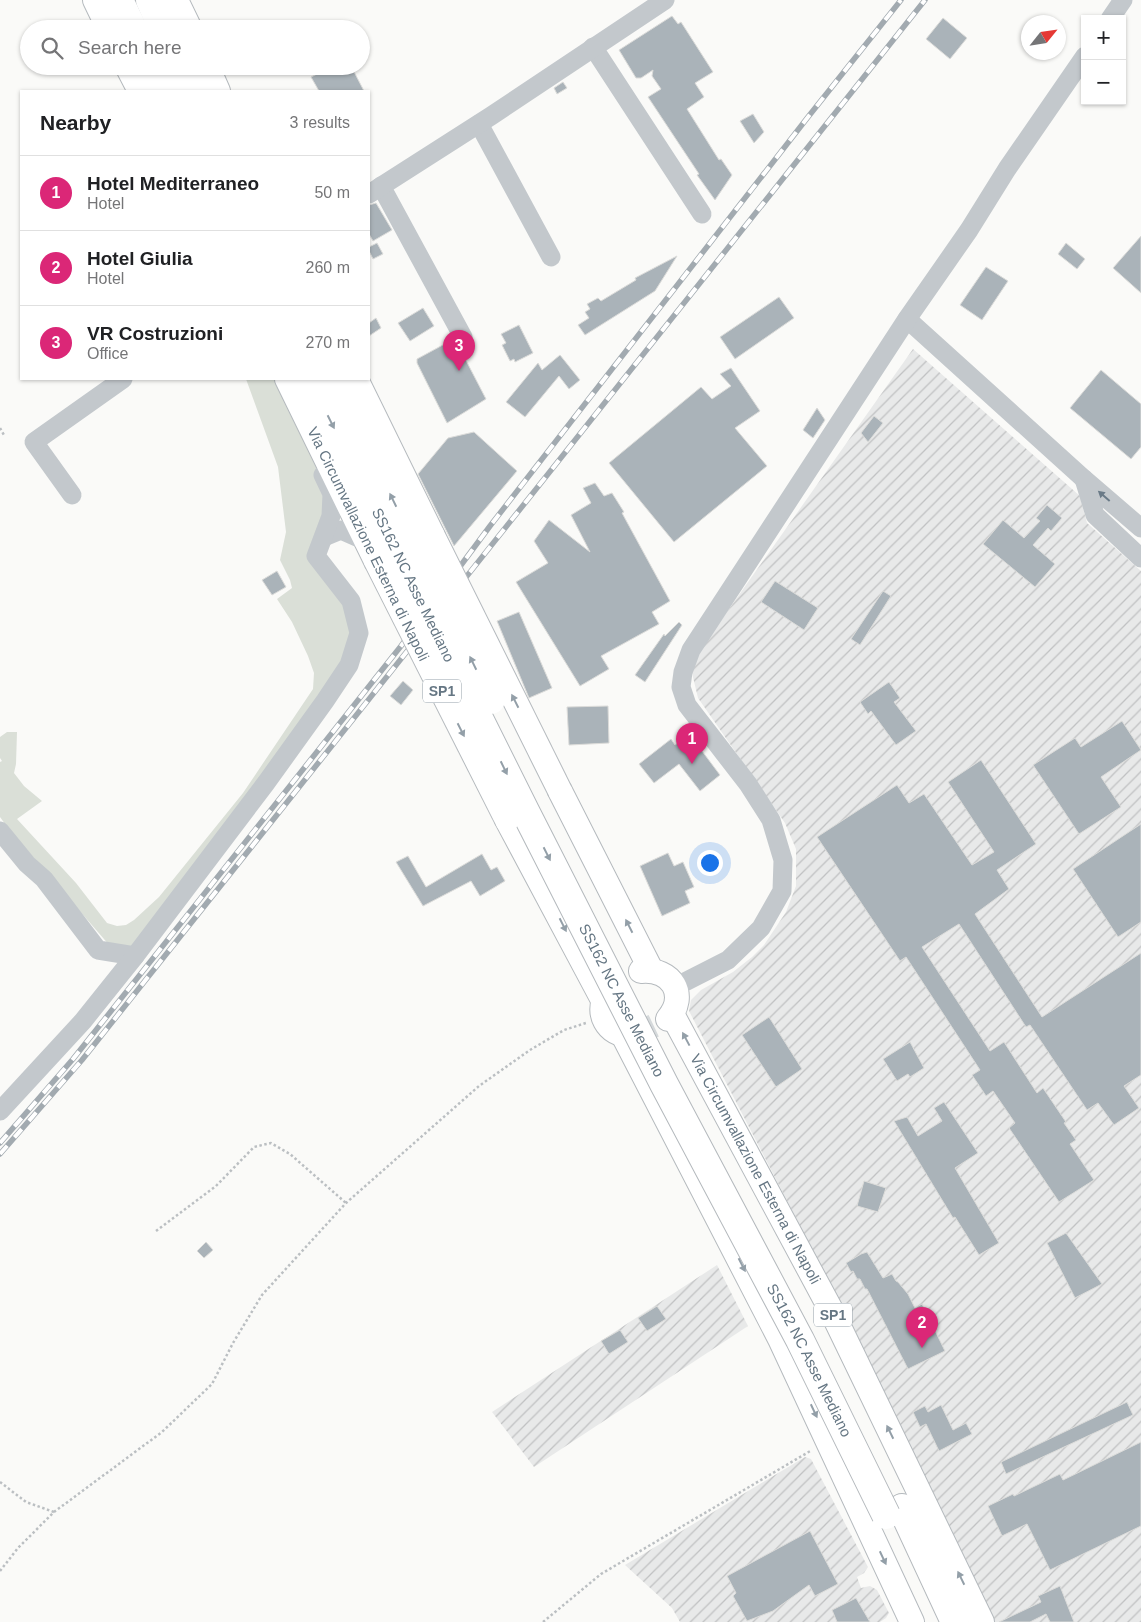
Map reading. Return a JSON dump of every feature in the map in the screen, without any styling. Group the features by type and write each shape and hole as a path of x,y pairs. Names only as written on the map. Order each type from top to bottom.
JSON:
{"highway":[{"path":"119,0 129,20"},
{"path":"150,0 160,20"},
{"path":"157,75 164,90"},
{"path":"186,75 194,90"},
{"name":"SS162 NC Asse Mediano","path":"311,380 397,547 520,802 664,1084 800,1340 955,1622"},
{"name":"SS162 NC Asse Mediano","path":"334,380 397,547"},
{"name":"SS162 NC Asse Mediano","path":"894,1511 935,1622"}],"main road":[{"path":"94,0 104,20"},
{"path":"176,0 186,20"},
{"path":"132,75 140,90"},
{"path":"210,75 218,90"},
{"name":"Via Circumvallazione Esterna di Napoli","path":"287,380 310,426 397,547 560,791 646,970 660,972 668,977 675,987 677,1003 670,1017 831,1310 982,1622"},
{"name":"Via Circumvallazione Esterna di Napoli","path":"356,380 397,547 507,820 605,996 602,1008 603,1017 614,1032 627,1036 780,1339 912,1622"}],"street":[{"path":"1113,15 1123,0"},
{"path":"463,337 375,190 593,48 656,2"},
{"path":"593,48 702,214"},
{"path":"675,987 728,960 761,928 782,891 783,860 771,820 748,784 687,705 681,687 683,672 691,650 907,319 1082,60"},
{"path":"479,124 551,257"},
{"path":"907,319 1141,528"},
{"path":"72,495 34,442 122,380"},
{"path":"0,1111 83,1021 136,956 266,783 349,665 359,634 351,601 316,556 331,516 332,494 314,453 310,426"},
{"path":"1084,479 1095,516 1141,558"},
{"path":"324,537 341,530 397,547"},
{"path":"0,831 27,864 44,879 98,950 136,956"}],"path":[{"path":"0,428 4,435"},
{"path":"0,1571 18,1548 54,1512 162,1432 212,1384 233,1343 262,1294 346,1203 479,1086 530,1050 564,1030 589,1022"},
{"path":"156,1231 216,1186 254,1147 271,1143 290,1154 346,1203"},
{"path":"542,1622 601,1574 828,1441"},
{"path":"0,1482 26,1502 54,1512"}],"shaded area":[{"path":"913,349 1080,496 1087,523 1141,571 1141,1622 994,1622 961,1550 824,1272 689,1011 691,1000 701,990 733,972 764,945 786,912 796,886 796,849 785,823 698,698 692,673 700,650"},
{"path":"246,380 280,380 327,489 329,499 315,542 343,596 354,623 346,659 135,949 110,946 0,817 0,762 2,761 0,758 0,737 7,732 17,732 14,773 24,786 42,801 17,819 76,883 107,923 117,926 126,925 134,920 159,897 243,793 313,689 314,673 308,656 292,622 277,599 292,588 280,560 286,532 278,467"},
{"path":"717,1265 748,1326 534,1467 492,1412"},
{"path":"805,1457 811,1459 868,1567 864,1573 857,1577 861,1588 870,1586 877,1590 889,1613 880,1622 680,1622 672,1608 625,1565"}],"building":[{"path":"672,16 678,24 681,22 713,72 695,83 704,97 687,109 719,160 721,159 732,175 715,200 648,97 661,89 652,76 653,70 641,78 636,78 619,50"},
{"path":"943,18 967,38 950,59 926,39"},
{"path":"315,75 356,75 363,90 318,90 311,77"},
{"path":"563,82 567,88 557,94 554,88"},
{"path":"753,114 764,132 754,143 740,121"},
{"path":"376,203 392,230 373,241 370,236 370,205"},
{"path":"1141,236 1141,293 1113,268"},
{"path":"377,243 383,254 373,259 370,253 370,246"},
{"path":"1066,243 1085,259 1077,269 1058,254"},
{"path":"677,256 655,291 585,335 578,325 589,318 585,312 590,309 587,304 598,298 601,301 636,280 635,278"},
{"path":"986,267 1008,281 982,320 960,305"},
{"path":"779,297 794,318 735,359 720,337"},
{"path":"423,308 434,326 410,341 398,323"},
{"path":"376,318 381,328 370,335 370,322"},
{"path":"519,325 533,353 515,362 514,359 510,361 502,345 506,343 501,334"},
{"path":"452,340 459,347 486,399 447,423 417,363 417,359"},
{"path":"560,355 580,380 569,389 559,376 525,417 506,402 538,363 542,370"},
{"path":"731,368 760,411 735,428 767,466 674,542 609,463 701,387 712,399 731,386 720,374"},
{"path":"1101,370 1141,404 1141,447 1131,459 1070,408"},
{"path":"817,408 825,420 813,438 803,430"},
{"path":"874,416 883,423 868,442 861,433"},
{"path":"474,432 517,471 454,546 418,474 448,438"},
{"path":"595,483 604,496 612,493 624,512 622,513 670,601 652,612 659,624 601,656 609,669 580,686 516,582 548,563 534,541 549,520 590,552 571,515 591,503 583,488"},
{"path":"1047,505 1062,518 1051,531 1048,528 1033,545 1055,564 1035,587 983,544 1003,520 1024,538 1040,521 1036,518"},
{"path":"277,571 286,587 272,595 262,580"},
{"path":"775,581 818,608 804,630 761,602"},
{"path":"883,591 891,596 860,645 851,639"},
{"path":"519,612 552,688 529,698 497,621"},
{"path":"679,622 682,625 645,682 635,675 664,634 665,636"},
{"path":"403,681 413,690 401,705 390,696"},
{"path":"889,682 900,698 894,702 916,731 896,745 871,711 868,714 860,702"},
{"path":"608,706 609,743 569,745 567,707"},
{"path":"1122,721 1141,750 1101,777 1121,807 1079,834 1033,765 1075,738 1081,747"},
{"path":"686,737 693,746 696,743 720,775 700,791 679,764 654,783 639,764 671,739 675,745"},
{"path":"981,760 1036,844 997,870 1009,889 975,914 1042,1017 1141,953 1141,1075 1124,1086 1139,1108 1114,1125 1098,1103 1087,1110 1030,1025 1026,1027 959,924 922,947 990,1051 1004,1042 1037,1093 1043,1088 1076,1140 1070,1144 1094,1180 1059,1202 1009,1128 1015,1123 993,1091 986,1096 972,1075 980,1070 906,957 900,961 817,837 897,785 909,803 924,794 972,865 994,852 948,782"},
{"path":"1141,824 1141,922 1118,937 1073,869"},
{"path":"668,853 674,866 683,862 694,887 685,891 690,903 662,916 640,866"},
{"path":"482,854 491,870 497,867 505,881 480,896 471,881 423,906 396,862 408,856 426,887"},
{"path":"769,1017 802,1069 776,1087 742,1035"},
{"path":"910,1042 924,1068 910,1077 908,1074 897,1081 883,1059"},
{"path":"944,1102 978,1153 955,1168 999,1243 979,1255 955,1217 953,1218 894,1121 907,1117 918,1136 942,1121 934,1108"},
{"path":"864,1181 886,1188 878,1212 857,1206"},
{"path":"1066,1233 1102,1284 1075,1298 1047,1243"},
{"path":"206,1242 213,1250 204,1258 197,1251"},
{"path":"867,1252 883,1278 892,1274 908,1294 915,1308 922,1304 945,1351 908,1369 867,1289 865,1289 860,1279 857,1279 853,1271 851,1272 846,1263"},
{"path":"657,1306 666,1319 647,1331 638,1318"},
{"path":"620,1330 628,1342 609,1354 601,1341"},
{"path":"1127,1402 1133,1415 1006,1474 1001,1462"},
{"path":"941,1405 953,1430 966,1423 972,1434 939,1451 926,1424 920,1427 913,1412 925,1406 928,1412"},
{"path":"1141,1442 1141,1526 1050,1570 1027,1524 1002,1536 988,1506 1060,1474 1063,1480"},
{"path":"810,1531 838,1584 815,1596 809,1585 773,1611 747,1621 733,1596 736,1593 727,1576"},
{"path":"1060,1586 1074,1622 1050,1622 1046,1614 1030,1622 999,1622 1041,1602 1038,1596"},
{"path":"856,1598 870,1622 837,1622 832,1610"}],"tunnel":[{"path":"632,1036 668,1019"}],"railway":[{"path":"0,1143 73,1059 401,646 490,526 901,0"},
{"path":"0,1154 82,1060 925,0"}],"place":[{"name":"VR Costruzioni","path":"459,371"},
{"name":"Hotel Mediterraneo","path":"692,764"},
{"name":"Hotel Giulia","path":"922,1348"}]}
